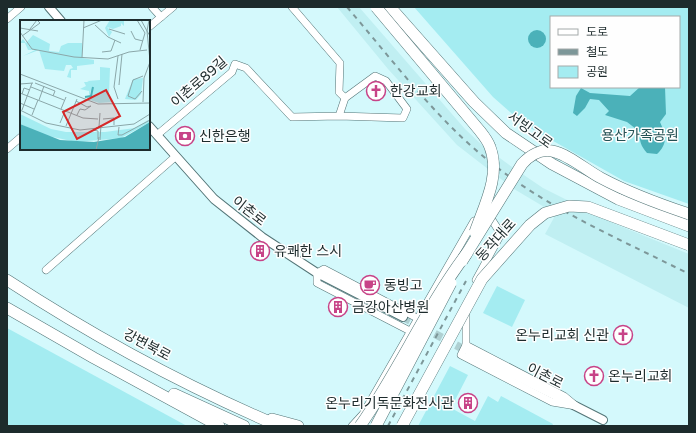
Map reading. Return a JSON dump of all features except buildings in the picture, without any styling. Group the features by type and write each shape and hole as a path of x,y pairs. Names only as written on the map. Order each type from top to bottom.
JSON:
{"main road":[{"path":"376,7 480,130 490,146 494,163 492,184 467,253"},
{"name":"서빙고로","path":"390,7 474,102 506,133 552,164 618,199 689,226"},
{"path":"360,426 382,395 445,281 467,253 522,164 529,157 540,152 551,151 562,155 603,179 653,202 689,214"},
{"name":"동작대로","path":"402,426 482,279 530,225 545,213 569,206 588,207 689,245"},
{"name":"동작대로","path":"376,426 467,253"},
{"path":"7,274 26,292"},
{"name":"강변북로","path":"7,280 150,364 252,414 280,426"},
{"path":"7,308 219,426"},
{"path":"102,362 244,426"},
{"path":"252,414 298,426"}],"street":[{"path":"7,19 21,7"},
{"path":"49,7 60,20"},
{"path":"152,7 161,17"},
{"path":"150,26 172,7"},
{"path":"292,7 340,63 339,92 345,98 340,116"},
{"name":"이촌로89길","path":"157,135 232,72 235,64 246,68 292,117 340,116 403,118 406,109 386,81 375,76 345,98"},
{"name":"이촌로","path":"150,127 214,199 262,237 317,273 403,317"},
{"path":"7,149 20,138"},
{"path":"46,270 175,157"},
{"path":"352,426 363,414 474,221 483,218 492,220 501,234 466,299 468,348"},
{"name":"이촌로","path":"317,273 324,269 417,318"},
{"name":"이촌로","path":"317,273 317,282 410,331"},
{"name":"이촌로","path":"468,348 576,406 602,423"}],"shaded area":[{"path":"337,7 359,7 465,129 482,145 512,167 543,188 615,224 689,254 689,308 545,234 556,214 514,189 457,145 388,69"},
{"path":"537,30 543,33 546,39 543,45 537,48 531,45 528,39 531,33"},
{"path":"581,88 590,93 630,96 639,88 665,88 666,114 660,122 664,131 665,139 663,147 657,154 647,153 641,143 640,132 627,122 605,115 609,111 599,100 590,99 585,108 577,116 573,113 576,96"}],"green space":[{"name":"용산가족공원","path":"414,7 689,7 689,204 624,181 525,125 493,97"},
{"path":"497,286 525,300 512,327 483,313"},
{"path":"7,328 187,426 7,426"},
{"path":"450,366 468,375 451,408 475,421 488,396 498,402 501,396 553,424 552,426 418,426"}],"tunnel":[{"path":"403,317 469,352"}],"railway":[{"path":"347,7 447,123 465,141 507,175 557,207 609,235 689,274"},
{"path":"388,426 466,281"}],"place":[{"name":"한강교회","path":"376,91"},
{"name":"신한은행","path":"185,136"},
{"name":"유쾌한 스시","path":"260,251"},
{"name":"동빙고","path":"370,285"},
{"name":"금강아산병원","path":"338,307"},
{"name":"온누리교회 신관","path":"623,335"},
{"name":"온누리교회","path":"594,376"},
{"name":"온누리기독문화전시관","path":"468,403"}]}
